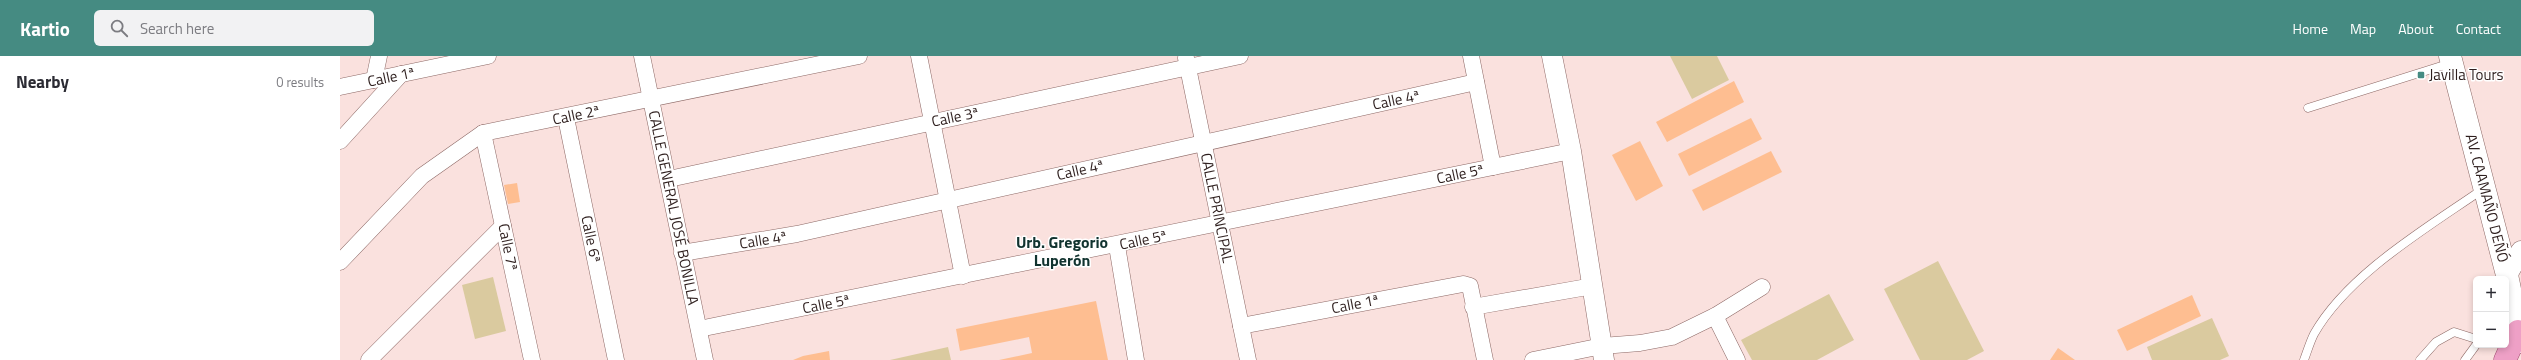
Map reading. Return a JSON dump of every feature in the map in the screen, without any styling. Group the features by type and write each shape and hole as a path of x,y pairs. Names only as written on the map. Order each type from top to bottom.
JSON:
{"main road":[{"name":"AV. CAAMAÑO DEÑÓ","path":"2450,59 2507,275 2517,335"},
{"path":"2506,360 2517,335"}],"street":[{"path":"374,80 379,56"},
{"name":"Calle 1ª","path":"340,87 488,56"},
{"name":"CALLE GENERAL JOSÉ BONILLA","path":"642,56 650,100 669,179 682,253 705,360"},
{"name":"Calle 2ª","path":"340,262 422,176 483,133 566,118 859,56"},
{"path":"919,56 963,276"},
{"name":"Calle 3ª","path":"669,179 932,122 1187,62 1240,56"},
{"path":"1471,56 1493,167"},
{"path":"1552,56 1571,151 1603,353"},
{"name":"CALLE PRINCIPAL","path":"1187,62 1248,360"},
{"path":"340,141 401,74"},
{"name":"Calle 4ª","path":"682,253 797,234 1476,82"},
{"name":"Calle 6ª","path":"566,118 616,360"},
{"name":"Calle 7ª","path":"483,133 532,360"},
{"name":"Calle 5ª","path":"699,329 1117,246 1220,223 1571,151"},
{"path":"369,360 503,226"},
{"path":"1117,246 1136,360"},
{"path":"2507,275 2521,251"},
{"name":"Calle 1ª","path":"1241,326 1463,284 1470,286 1473,307"},
{"path":"1485,360 1473,307 1593,286"},
{"path":"1533,360 1603,353 1640,343 1672,337 1715,316 1762,287"},
{"path":"1715,316 1737,360"}],"lane":[{"path":"2308,108 2450,59"},
{"path":"2304,360 2314,334 2341,299 2373,269 2483,188"},
{"path":"2420,360 2436,342 2454,332 2473,338"},
{"path":"2465,360 2474,348"}],"shaded area":[{"path":"1670,56 1717,56 1729,80 1692,99"},
{"path":"1938,261 1984,351 1967,360 1920,360 1884,289"},
{"path":"493,277 506,331 475,339 462,285"},
{"path":"1829,294 1854,340 1817,360 1752,360 1741,340"},
{"path":"2212,318 2229,356 2220,360 2152,360 2147,347"},
{"path":"948,347 951,360 890,360"}],"building":[{"path":"1734,81 1744,102 1667,142 1656,122"},
{"path":"1751,118 1762,139 1689,176 1678,154"},
{"path":"1640,141 1663,186 1636,201 1612,155"},
{"path":"1771,151 1782,172 1703,211 1692,190"},
{"path":"517,183 520,202 508,204 504,185"},
{"path":"2192,295 2201,316 2127,351 2117,330"},
{"path":"1096,301 1108,360 999,360 1032,353 1029,337 960,351 956,329"},
{"path":"2058,348 2075,360 2050,360"},
{"path":"829,351 830,360 793,360 803,356"}],"place":[{"name":"Javilla Tours","path":"2421,75"}],"district":[{"name":"Urb. Gregorio Luperón","path":"1062,251"}]}
